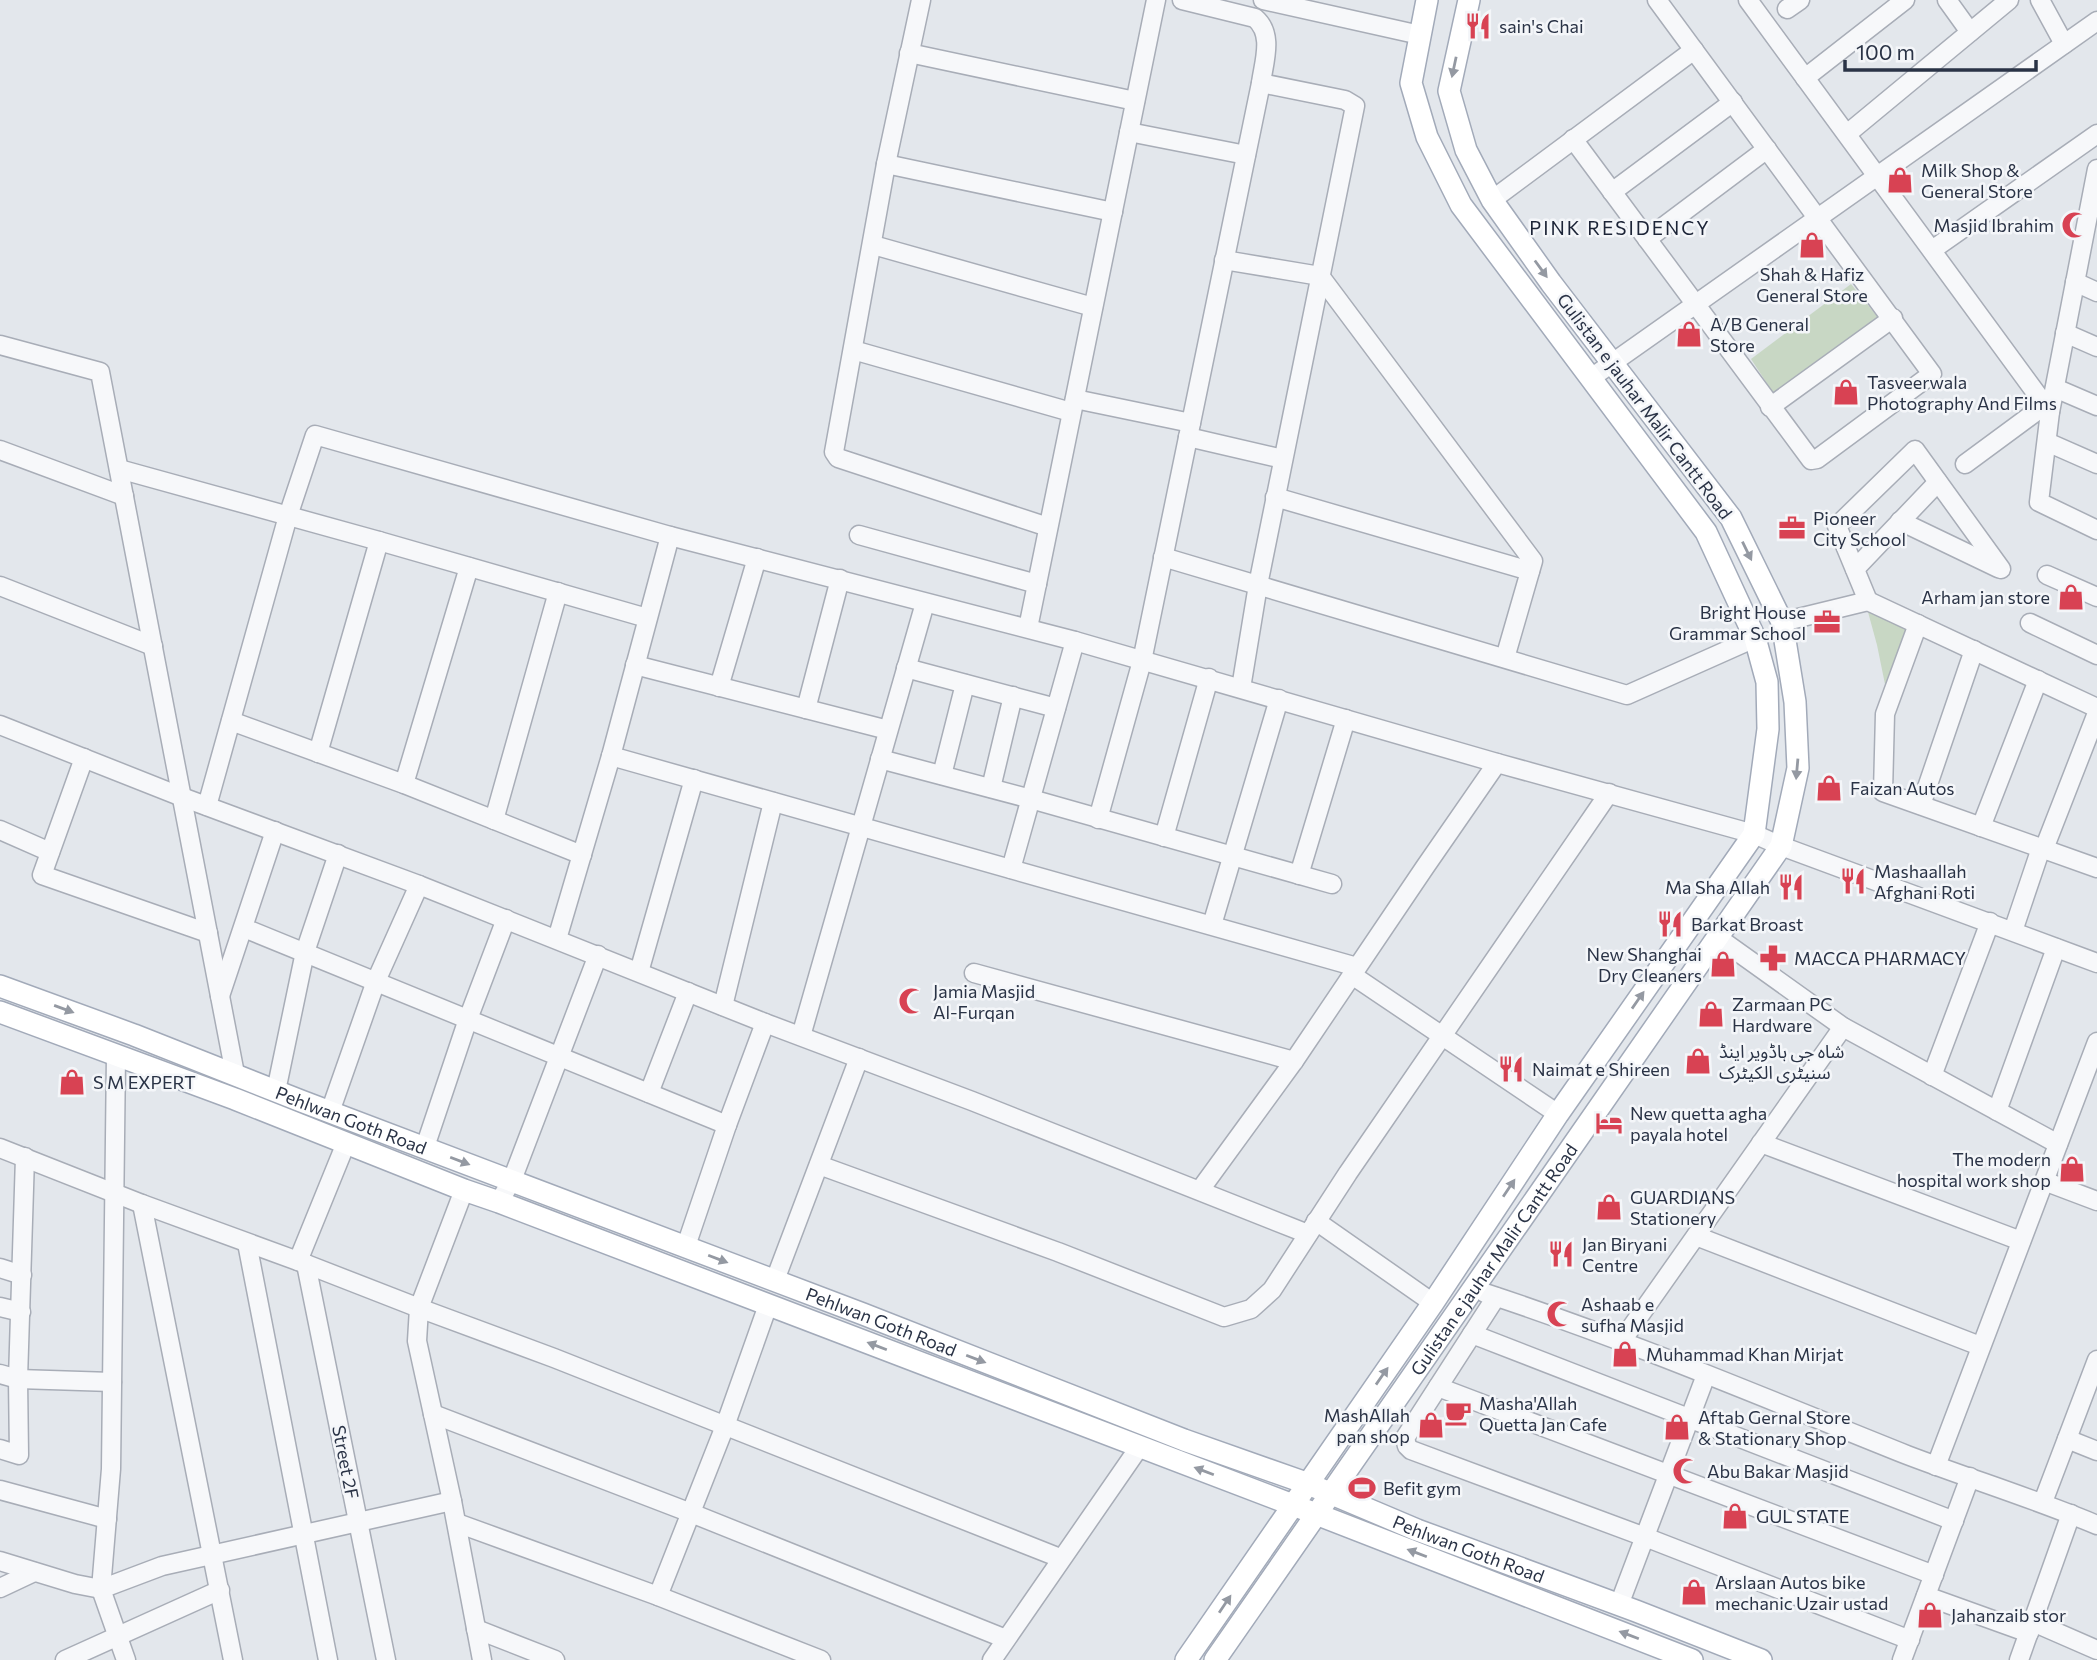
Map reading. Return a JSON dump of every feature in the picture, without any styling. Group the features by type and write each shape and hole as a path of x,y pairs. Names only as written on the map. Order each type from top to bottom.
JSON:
{"main road":[{"name":"Gulistan e jauhar Malir Cantt Road","path":"1186,1660 1754,834 1768,729 1767,682 1755,638 1706,532 1461,205 1427,137 1411,83 1427,0"},
{"name":"Gulistan e jauhar Malir Cantt Road","path":"1215,1660 1782,846 1798,768 1795,702 1782,622 1731,518 1551,283 1492,200 1466,150 1448,91 1469,0"},
{"name":"Pehlwan Goth Road","path":"0,986 775,1280 1184,1440 1306,1483 1417,1530 1761,1660"},
{"name":"Pehlwan Goth Road","path":"0,1012 1140,1446 1692,1660"}],"street":[{"path":"921,0 886,164 834,452 838,458 1048,527"},
{"path":"1028,628 1156,0"},
{"path":"1098,819 1142,661 1261,83 1267,39 1263,24 1255,18 1182,0"},
{"path":"1263,0 1314,6 1420,35"},
{"path":"1573,139 1806,457 1817,459 1932,374 1657,0"},
{"path":"1748,0 2048,408"},
{"path":"1805,78 1905,0"},
{"path":"1947,0 1970,32"},
{"path":"1846,134 2009,0"},
{"path":"2040,0 2064,44"},
{"path":"1591,378 2097,21"},
{"path":"1492,200 1694,50"},
{"path":"909,53 1135,101"},
{"path":"1241,688 1275,497 1355,106 1345,100 1261,83"},
{"path":"1612,192 1733,102"},
{"path":"1129,132 1246,155"},
{"path":"1932,250 2097,134"},
{"path":"1647,239 1768,149"},
{"path":"886,164 1113,212"},
{"path":"2096,179 2090,238 2075,282 2055,388 2048,408 2047,442 2039,502 2097,530"},
{"path":"873,245 1093,307"},
{"path":"1224,260 1320,276 1533,561 1505,658"},
{"path":"2075,282 2097,292"},
{"path":"1770,407 1892,318"},
{"path":"2065,333 2097,347"},
{"path":"0,345 100,372 235,1074"},
{"path":"853,350 1073,405 1189,430 1283,459"},
{"path":"2055,388 2097,406"},
{"path":"1965,464 2048,408"},
{"path":"207,806 288,516 315,435 670,536 1028,628 1209,678 1497,764 1754,834 2097,963"},
{"path":"2047,442 2097,464"},
{"path":"0,450 124,496"},
{"path":"1868,601 1837,526 1915,450 2001,569 1900,522"},
{"path":"119,469 647,618"},
{"path":"1855,569 1938,482"},
{"path":"1275,497 1530,570"},
{"path":"859,535 1037,584"},
{"path":"557,939 611,756 670,536"},
{"path":"318,753 379,541"},
{"path":"1163,557 1627,695 1755,638"},
{"path":"719,687 757,558"},
{"path":"404,784 469,567"},
{"path":"2047,575 2097,597"},
{"path":"806,709 840,579"},
{"path":"0,586 153,646"},
{"path":"494,820 558,593"},
{"path":"1782,622 1868,601 2097,710 2013,931"},
{"path":"801,1037 925,603"},
{"path":"2030,623 2097,656"},
{"path":"1918,624 1885,714 1883,792 2097,868"},
{"path":"1011,869 1075,641"},
{"path":"1921,805 1974,650"},
{"path":"635,665 888,730"},
{"path":"906,668 1056,708"},
{"path":"1164,838 1209,678"},
{"path":"1981,827 2038,680"},
{"path":"942,775 965,684"},
{"path":"991,788 1013,696"},
{"path":"1212,925 1279,699"},
{"path":"1299,875 1346,719"},
{"path":"231,721 404,784 582,855"},
{"path":"0,724 181,797 419,885 765,1023 1200,1190 1312,1227 1433,1303"},
{"path":"611,756 1212,925 1355,971 1442,1036 1559,1114"},
{"path":"84,758 42,876 208,933"},
{"path":"880,759 1332,884"},
{"path":"1200,1190 1294,1061 1497,764"},
{"path":"639,972 694,779"},
{"path":"819,1165 1058,1252 1224,1317 1251,1309 1272,1290 1312,1227 1609,793"},
{"path":"723,1006 773,802"},
{"path":"0,830 50,852"},
{"path":"220,996 275,831"},
{"path":"276,1091 305,952 338,854"},
{"path":"330,1112 376,982 419,885"},
{"path":"425,1147 468,1019 506,919"},
{"path":"1932,1076 1990,922"},
{"path":"244,928 727,1125"},
{"path":"1717,937 1843,1027 2058,1144"},
{"path":"1997,1111 2056,947"},
{"path":"499,1202 512,1180 598,955"},
{"path":"974,973 1294,1061"},
{"path":"649,1093 688,992"},
{"path":"685,1246 765,1023"},
{"path":"1621,1342 1843,1027"},
{"path":"1936,1466 2097,1042"},
{"path":"116,1055 111,1469 101,1589 127,1660"},
{"path":"775,1280 859,1058"},
{"path":"302,1262 346,1143"},
{"path":"1761,1143 2021,1241"},
{"path":"0,1148 554,1358 1060,1559"},
{"path":"0,1449 19,1455 18,1380 25,1157"},
{"path":"2044,1181 2097,1201"},
{"path":"464,1190 419,1308 416,1342 457,1523 482,1660"},
{"path":"142,1204 233,1660"},
{"path":"1696,1236 1980,1346"},
{"path":"247,1243 328,1660"},
{"name":"Street 2F","path":"302,1262 386,1660"},
{"path":"0,1268 22,1275"},
{"path":"1474,1289 1621,1342 1936,1466 2043,1502 2097,1525"},
{"path":"1496,1297 1405,1438 1406,1446 1410,1450 1645,1537 1910,1640"},
{"path":"659,1596 725,1426 768,1305"},
{"path":"0,1307 20,1312"},
{"path":"1472,1334 1954,1521"},
{"path":"2043,1502 2095,1371"},
{"path":"0,1374 18,1380 112,1382"},
{"path":"1619,1605 1706,1375"},
{"path":"1438,1387 1934,1575"},
{"path":"433,1415 691,1513 1006,1639"},
{"path":"2067,1439 2097,1451"},
{"path":"992,1660 1140,1446"},
{"path":"1902,1660 1970,1478"},
{"path":"0,1490 107,1519"},
{"path":"0,1561 75,1584 101,1589 162,1566 452,1501"},
{"path":"2019,1660 2071,1514"},
{"path":"457,1523 659,1596 821,1660"},
{"path":"0,1588 34,1572"},
{"path":"65,1660 220,1590"},
{"path":"1926,1596 2097,1650"},
{"path":"475,1629 555,1660"}],"green space":[{"path":"1851,284 1884,325 1781,405 1751,359"},
{"path":"1868,612 1912,630 1887,694 1877,645"}],"place":[{"name":"sain's Chai","path":"1478,26"},
{"name":"Milk Shop & General Store","path":"1900,180"},
{"name":"Masjid Ibrahim","path":"2075,225"},
{"name":"Shah & Hafiz General Store","path":"1812,245"},
{"name":"A/B General Store","path":"1689,334"},
{"name":"Tasveerwala Photography And Films","path":"1846,392"},
{"name":"Pioneer City School","path":"1792,528"},
{"name":"Arham jan store","path":"2071,597"},
{"name":"Bright House Grammar School","path":"1827,622"},
{"name":"Faizan Autos","path":"1829,788"},
{"name":"Mashaallah Afghani Roti","path":"1853,881"},
{"name":"Ma Sha Allah","path":"1791,887"},
{"name":"Barkat Broast","path":"1670,924"},
{"name":"MACCA PHARMACY","path":"1773,958"},
{"name":"New Shanghai Dry Cleaners","path":"1723,964"},
{"name":"Jamia Masjid Al-Furqan","path":"912,1001"},
{"name":"Zarmaan PC Hardware","path":"1711,1014"},
{"name":"شاہ جی ہاڈویر اینڈ سنیٹری الکیٹرک","path":"1698,1061"},
{"name":"Naimat e Shireen","path":"1511,1069"},
{"name":"S M EXPERT","path":"72,1082"},
{"name":"New quetta agha payala hotel","path":"1609,1123"},
{"name":"The modern hospital work shop","path":"2072,1169"},
{"name":"GUARDIANS Stationery","path":"1609,1207"},
{"name":"Jan Biryani Centre","path":"1561,1254"},
{"name":"Ashaab e sufha Masjid","path":"1560,1314"},
{"name":"Muhammad Khan Mirjat","path":"1625,1354"},
{"name":"Masha'Allah Quetta Jan Cafe","path":"1458,1413"},
{"name":"MashAllah pan shop","path":"1431,1425"},
{"name":"Aftab Gernal Store & Stationary Shop","path":"1677,1427"},
{"name":"Abu Bakar Masjid","path":"1686,1471"},
{"name":"Befit gym","path":"1362,1488"},
{"name":"GUL STATE","path":"1735,1516"},
{"name":"Arslaan Autos bike mechanic Uzair ustad","path":"1694,1592"},
{"name":"Jahanzaib stor","path":"1930,1615"}],"district":[{"name":"PINK RESIDENCY","path":"1620,227"}]}
